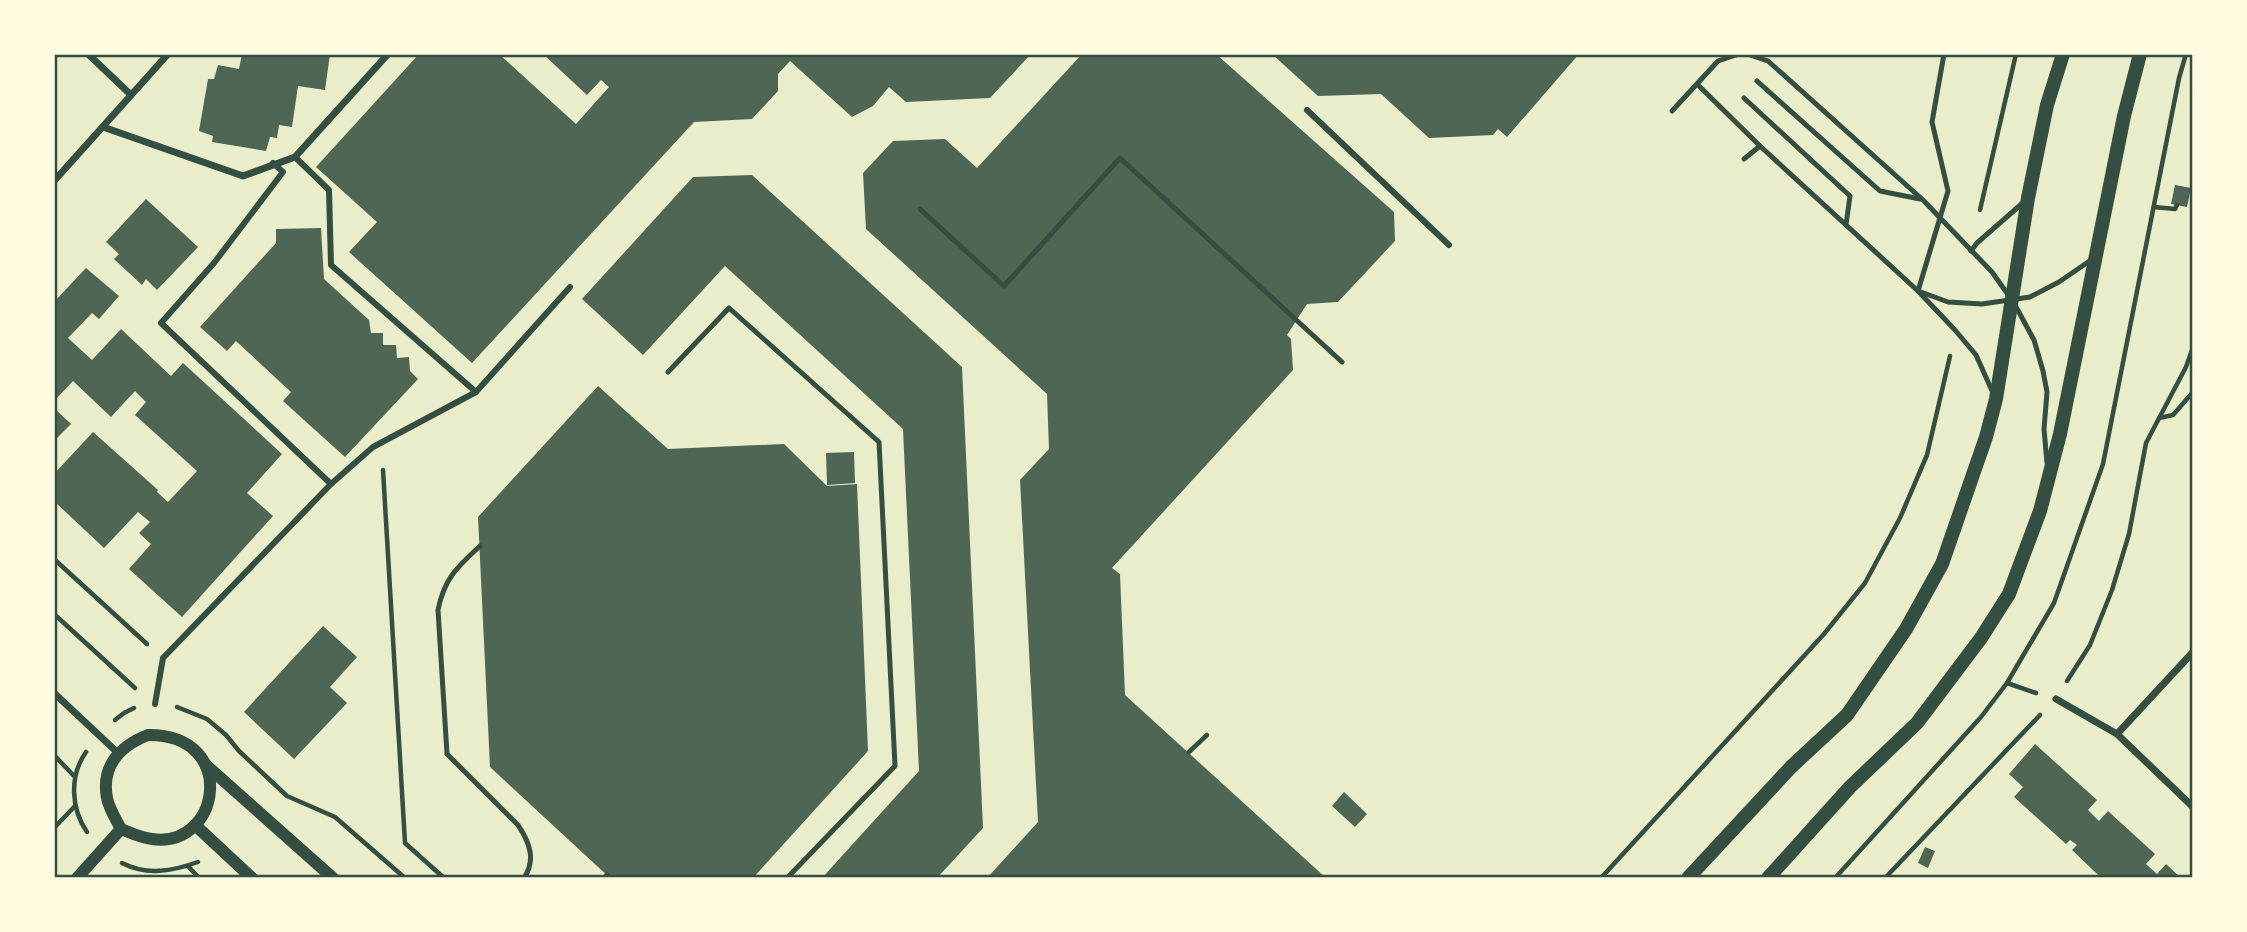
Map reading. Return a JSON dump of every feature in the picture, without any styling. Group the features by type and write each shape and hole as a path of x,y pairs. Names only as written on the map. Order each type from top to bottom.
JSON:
{"main road":[{"path":"1688,878 1791,767 1847,715 1906,629 1942,564 1986,437 1996,399 2028,198 2048,105 2063,54"},
{"path":"1769,878 1850,787 1917,723 1981,638 2009,594 2040,511 2060,434 2124,117 2140,54"}],"street":[{"path":"88,54 130,94"},
{"path":"54,181 168,54"},
{"path":"103,127 243,176 295,157 388,54"},
{"path":"1307,110 1449,245"},
{"path":"295,157 329,190 331,265 476,392"},
{"path":"273,163 282,172 215,263 162,324 331,484"},
{"path":"155,704 163,658 331,484 373,447 476,392 570,287"},
{"path":"2117,734 2193,652"},
{"path":"54,693 118,753"},
{"path":"2056,699 2117,734 2193,807"},
{"path":"206,765 210,797 205,812 195,825 168,839 153,839 121,829 107,800 106,784 110,768 118,753 132,742 148,736 166,735 182,740 196,751 206,765 333,878"},
{"path":"195,825 252,878"},
{"path":"77,878 121,829"}],"lane":[{"path":"1672,111 1718,61 1739,54"},
{"path":"1746,54 1768,61 1923,200 1992,272 2012,300 2034,340 2045,381 2047,392 2044,429 2048,480"},
{"path":"1918,291 1948,191 1932,122 1944,54"},
{"path":"1757,81 1880,191 1923,200"},
{"path":"1697,84 1760,146 1918,291 1976,355 1996,399"},
{"path":"1744,98 1850,196 1846,225"},
{"path":"1744,159 1760,146"},
{"path":"920,209 1004,286 1120,158 1342,362"},
{"path":"1971,251 2028,198"},
{"path":"1918,291 1948,302 1982,304 2030,297 2059,282 2096,256"},
{"path":"668,372 729,308 879,442 895,766 787,878"},
{"path":"480,546 460,565 442,589 438,610 447,754 518,825 525,836 532,856 530,869 524,878"}],"path":[{"path":"1986,182 2016,54"},
{"path":"2154,206 2175,209 2177,205"},
{"path":"1885,878 2056,699 2090,645 2112,590 2129,534 2146,443 2186,367 2193,347"},
{"path":"1601,878 1824,634 1865,583 1900,518 1927,455 1945,378"},
{"path":"2159,418 2173,415 2193,392"},
{"path":"381,442 405,843 444,878"},
{"path":"54,559 163,658"},
{"path":"54,614 155,704"},
{"path":"2007,683 2056,699"},
{"path":"1188,752 1207,735"},
{"path":"239,759 239,751 287,796 335,817 405,878"},
{"path":"85,829 75,806 75,777 80,760 86,752"},
{"path":"54,754 75,777"},
{"path":"54,828 75,806"},
{"path":"126,865 147,872 188,866 199,878"},
{"path":"142,878 147,872"}],"building":[{"path":"242,54 330,54 325,90 298,86 292,127 279,125 277,138 270,137 266,151 212,142 213,136 199,131 208,79 214,79 218,65 239,69"},
{"path":"419,54 499,54 576,124 609,87 601,80 587,95 543,54 1031,54 990,98 906,102 889,87 873,106 852,117 790,61 778,74 778,91 752,119 694,122 472,363 349,252 377,222 316,167"},
{"path":"1082,54 1216,54 1394,212 1395,241 1338,302 1307,304 1287,335 1291,339 1293,370 1112,568 1120,574 1125,695 1326,878 987,878 1038,822 1020,480 1049,449 1047,394 866,229 863,173 893,141 945,139 977,168"},
{"path":"1272,54 1579,54 1507,137 1498,129 1493,135 1429,138 1381,94 1318,96"},
{"path":"752,175 962,367 983,828 937,878 822,878 919,771 903,429 725,266 643,355 582,299 693,177"},
{"path":"2175,185 2191,188 2187,207 2171,204"},
{"path":"146,199 198,247 157,290 146,279 142,285 114,259 119,254 106,242"},
{"path":"321,228 324,279 369,320 371,333 383,333 383,345 396,345 397,358 409,357 410,371 418,379 345,457 283,401 291,392 236,341 227,351 200,327 276,243 276,229"},
{"path":"86,268 119,296 99,319 92,313 68,338 92,360 121,329 171,376 183,363 282,454 247,493 273,516 182,617 129,569 151,544 139,533 150,522 138,512 104,548 54,501 54,474 93,432 168,502 197,471 135,415 146,402 135,391 111,417 73,381 56,399 54,397 54,302"},
{"path":"598,386 668,449 784,444 827,486 857,484 868,751 753,878 610,878 490,767 478,517"},
{"path":"54,408 71,424 54,441"},
{"path":"854,452 855,483 827,485 826,453"},
{"path":"323,626 357,657 330,687 347,703 294,759 244,712"},
{"path":"2035,744 2097,800 2088,810 2099,821 2108,811 2155,854 2146,864 2157,874 2166,864 2181,878 2102,878 2095,872 2072,850 2077,845 2070,840 2066,844 2014,797 2023,787 2009,774"},
{"path":"1344,792 1367,814 1355,827 1332,806"},
{"path":"1925,847 1935,851 1928,868 1918,863"}]}
